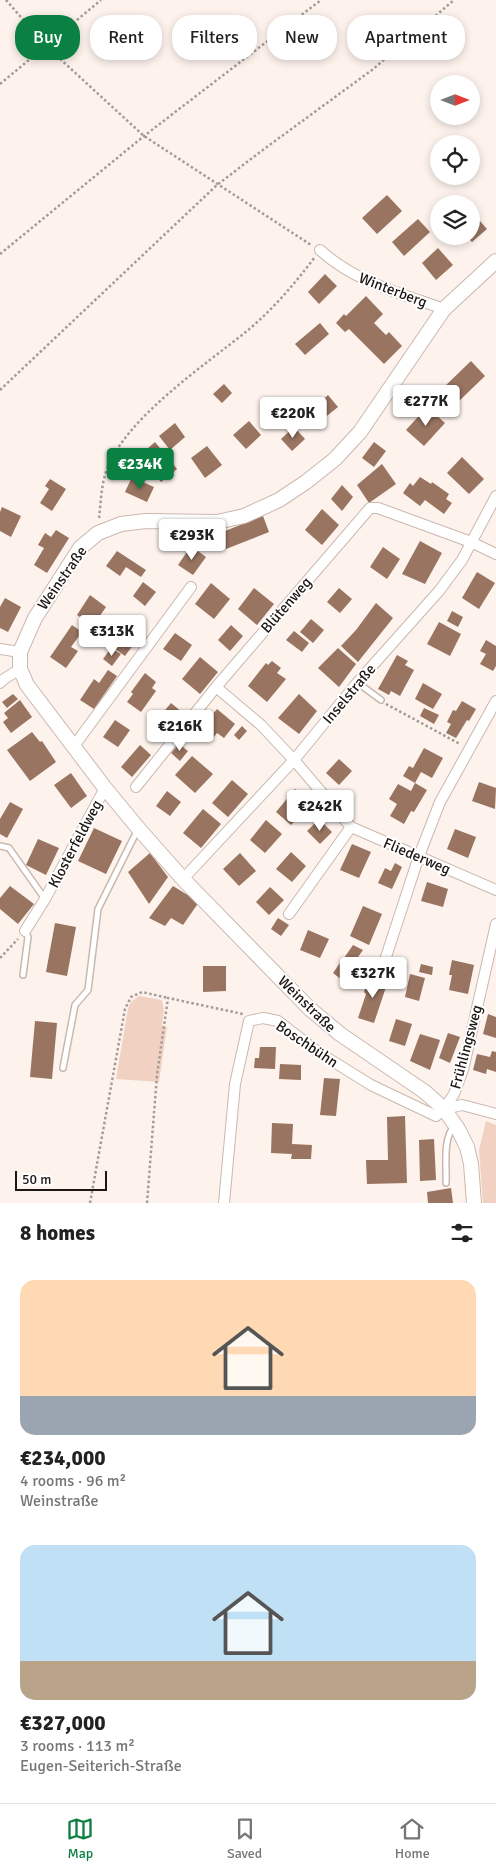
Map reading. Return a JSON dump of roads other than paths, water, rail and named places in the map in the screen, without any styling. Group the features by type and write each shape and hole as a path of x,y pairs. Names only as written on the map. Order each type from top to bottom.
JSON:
{"main road":[{"name":"Weinstraße","path":"474,1203 471,1164 467,1146 444,1109 425,1092 340,1034 310,1009 183,879 105,788 27,685 20,669 20,652 35,618 80,548 98,533 121,524 146,520 217,522 244,516 279,500 335,459 360,432 444,309 496,261"}],"street":[{"name":"Winterberg","path":"320,250 333,262 366,281 444,309"},
{"name":"Inselstraße","path":"183,879 294,760 357,683 439,591 462,560 496,496"},
{"name":"Blütenweg","path":"136,787 216,687 370,508 378,508 471,542"},
{"path":"471,542 496,554"},
{"path":"74,746 191,588"},
{"path":"0,649 20,652"},
{"path":"0,683 20,669"},
{"name":"Fliederweg","path":"216,687 261,725 294,760 351,827 496,890"},
{"path":"385,960 419,856 440,802 496,701"},
{"name":"Klosterfeldweg","path":"25,931 45,899 105,788"},
{"path":"289,914 351,827"},
{"name":"Frühlingsweg","path":"444,1109 454,1094 463,1070 496,924"},
{"name":"Boschbühn","path":"224,1203 235,1084 248,1021 262,1018 278,1021 318,1052 371,1085 436,1116 444,1109"},
{"path":"444,1109 462,1105 496,1114"}],"lane":[{"path":"357,683 380,700"},
{"path":"63,1068 75,1005 88,990 98,909 138,828"},
{"name":"Klosterfeldweg","path":"0,846 9,848 45,899"},
{"path":"23,975 28,937 25,931"},
{"path":"446,1183 447,1143 450,1131 455,1125"}]}
